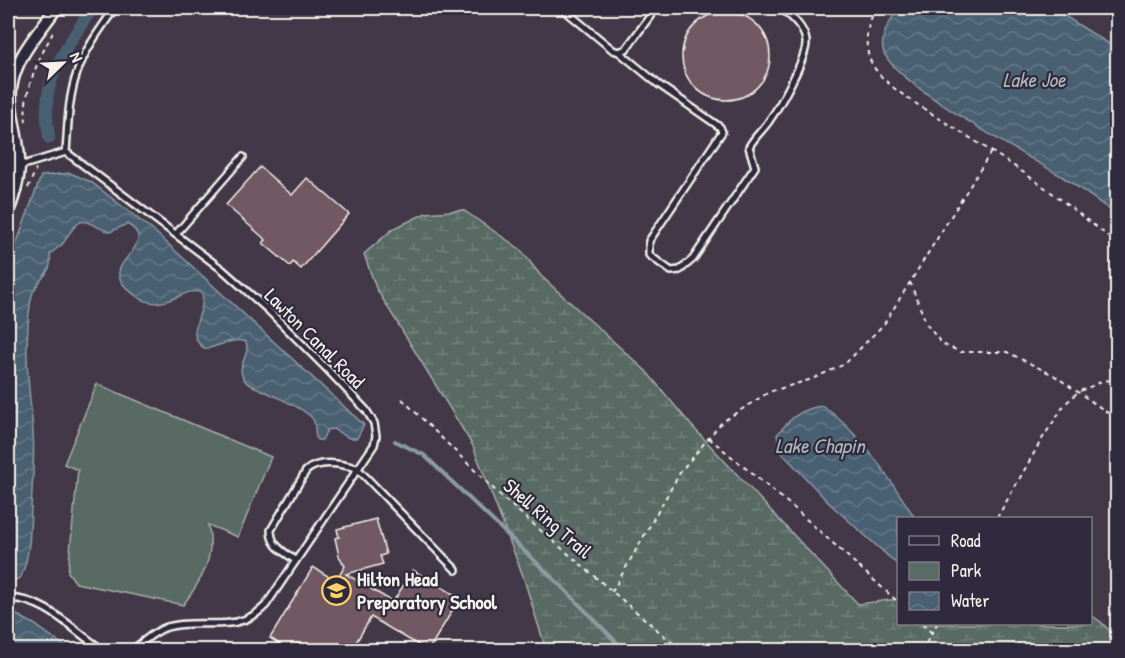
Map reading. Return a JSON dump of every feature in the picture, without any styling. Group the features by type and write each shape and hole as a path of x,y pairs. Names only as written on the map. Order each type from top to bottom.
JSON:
{"street":[{"path":"13,213 20,166 11,89 24,53 56,8"}],"lane":[{"path":"20,166 66,152 71,96 77,72 94,37 115,8"},
{"path":"562,8 658,84 720,127 722,132 649,241 649,255 671,271 680,270 693,259 755,167 749,147 769,120 802,60 805,37 791,16 781,8"},
{"path":"619,52 626,49 656,8"},
{"name":"Lawton Canal Road","path":"66,152 223,270 268,310 366,411 374,423 376,436 374,446 257,615 224,625 170,627 146,638 132,651"},
{"path":"176,234 243,157"},
{"path":"296,560 274,544 271,530 306,471 320,464 344,465 357,468 456,570"},
{"path":"8,598 32,601 46,608 103,651"}],"path":[{"path":"877,8 873,13 866,50 878,71 915,102 1045,187 1118,243"},
{"path":"27,132 24,110 27,95 43,55 60,23"},
{"path":"612,592 681,471 722,422 769,392 812,379 845,364 884,324 991,152"},
{"path":"26,194 36,169 33,162"},
{"path":"8,241 13,213"},
{"path":"910,282 927,325 942,344 961,352 1007,352 1055,376 1118,420"},
{"path":"998,517 1065,404 1078,392 1102,381 1118,379"},
{"name":"Shell Ring Trail","path":"402,399 505,500 681,651"},
{"path":"709,438 794,508 897,601"},
{"path":"923,625 932,633"},
{"path":"922,651 936,625"}],"green space":[{"path":"463,210 520,249 541,276 646,371 691,425 858,604 897,599 897,625 1092,625 1092,616 1117,638 1117,650 546,650 523,576 473,446 376,288 364,254 393,229 426,213"},
{"path":"97,384 271,457 238,537 208,525 210,547 206,567 183,605 76,583 68,572 78,470 64,464"}],"water":[{"name":"Lake Joe","path":"898,8 1052,8 1117,49 1117,215 1061,176 962,118 909,80 891,64 882,44 887,28"},
{"path":"70,173 91,182 155,232 364,425 357,438 349,438 333,429 327,430 322,440 317,440 314,421 310,416 294,405 247,383 241,372 247,348 246,342 231,341 206,349 199,343 195,331 203,301 202,293 189,292 156,303 136,296 125,287 119,277 120,268 137,243 138,237 135,230 127,224 110,232 89,223 80,222 50,255 50,267 32,295 28,320 27,356 34,441 30,527 24,569 21,577 14,581 9,579 8,575 8,267 41,176"},
{"name":"Lake Chapin","path":"823,406 851,430 885,473 914,517 897,517 897,564 829,503 781,452 777,435 797,415"},
{"path":"17,615 34,624 70,650 15,650 8,643 8,617"}],"building":[{"path":"726,12 743,16 757,25 766,39 770,56 766,73 757,87 743,96 726,100 709,96 695,87 686,73 682,56 686,39 695,25 709,16"},
{"path":"260,167 292,195 307,178 349,214 301,269 293,262 290,266 263,243 266,240 226,205"},
{"name":"Hilton Head Preporatory School","path":"376,519 386,554 380,556 383,564 346,574 393,602 413,570 460,598 428,651 371,617 351,651 310,651 297,643 290,651 270,638 313,567 336,581 345,566 339,556 335,538 339,537 337,529"}],"waterway":[{"path":"49,138 47,109 48,92 52,79 63,54 92,8"},
{"path":"395,441 424,455 561,586 624,650"}],"place":[{"name":"Hilton Head Preporatory School","path":"336,590"}]}
